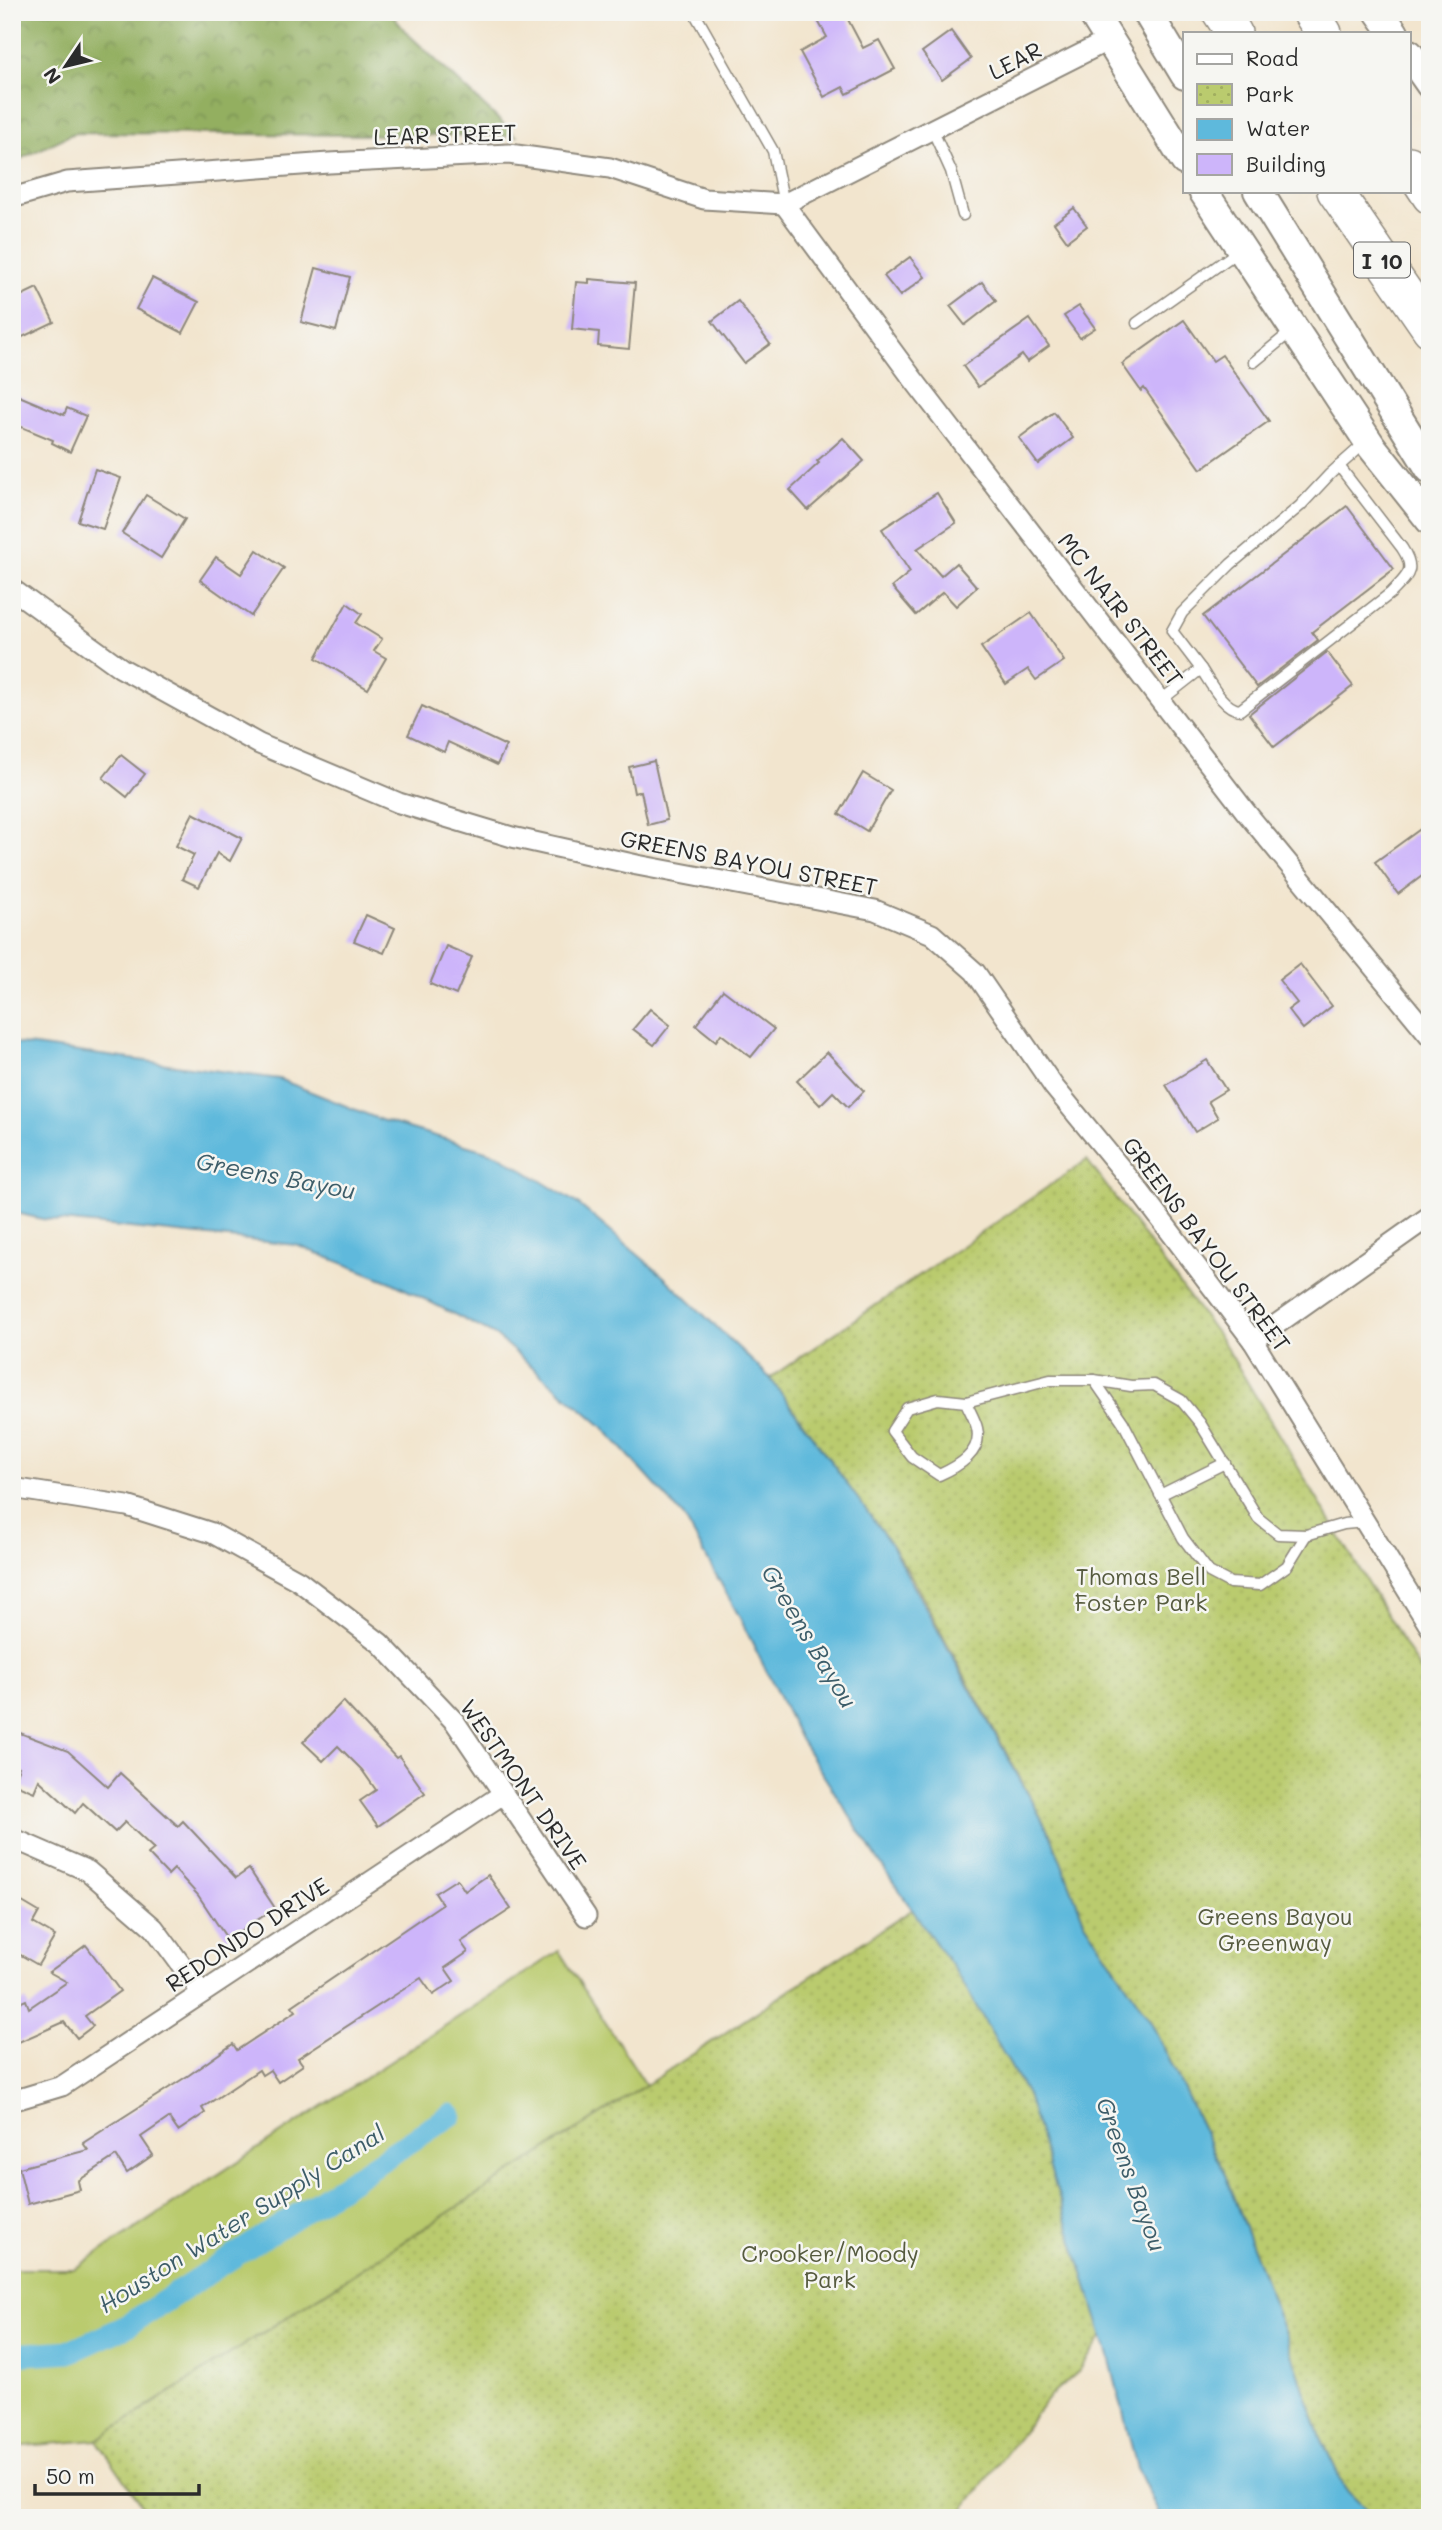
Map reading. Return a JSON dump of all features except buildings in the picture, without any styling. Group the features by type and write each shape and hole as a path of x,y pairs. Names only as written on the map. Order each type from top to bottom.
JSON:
{"highway":[{"path":"1220,12 1233,32"},
{"path":"1310,12 1323,32"},
{"path":"1410,166 1430,196"},
{"name":"I 10","path":"1336,192 1430,329"}],"main road":[{"path":"1092,12 1183,158"},
{"path":"1147,12 1183,72"},
{"path":"1379,12 1393,32"},
{"path":"1410,55 1430,83"},
{"path":"1204,192 1368,441 1430,520"},
{"path":"1259,192 1430,469"}],"street":[{"name":"LEAR","path":"932,129 1110,40"},
{"path":"784,204 932,129"},
{"name":"LEAR STREET","path":"12,198 67,182 329,163 509,154 610,167 704,199 784,204"},
{"name":"MC NAIR STREET","path":"784,204 913,379 1160,701 1262,832 1430,1037"},
{"name":"GREENS BAYOU STREET","path":"12,589 121,668 259,744 399,803 512,837 599,857 875,910 932,934 975,972 1054,1087 1137,1188 1253,1340 1430,1627"},
{"path":"1253,1340 1430,1216"},
{"name":"WESTMONT DRIVE","path":"12,1489 127,1506 212,1533 299,1581 380,1643 455,1722 586,1916"},
{"name":"REDONDO DRIVE","path":"12,2101 62,2086 503,1794"},
{"path":"12,1838 88,1871 154,1928 202,1993"}],"lane":[{"path":"694,12 773,152 784,204"},
{"path":"932,129 951,172 963,215"},
{"path":"1137,323 1240,250"},
{"path":"1254,362 1294,330"},
{"path":"1339,466 1406,554 1410,561 1410,572 1391,593 1240,710 1232,710 1172,631 1175,623 1231,564 1300,506 1339,466 1368,441"},
{"path":"1160,701 1201,669"},
{"path":"965,1402 978,1429 976,1445 963,1464 939,1475 912,1457 892,1431 907,1408 937,1399 965,1402 1050,1380 1094,1380 1131,1386 1154,1385 1181,1400 1200,1423 1258,1518 1278,1534 1306,1535 1344,1524 1365,1522"},
{"path":"1094,1380 1123,1422 1196,1559 1209,1572 1230,1583 1260,1585 1287,1566 1306,1535"},
{"path":"1160,1495 1225,1463"}],"green space":[{"path":"12,12 390,12 406,32 516,136 74,133 12,163"},
{"path":"1087,1160 1225,1345 1430,1687 1430,2518 1375,2518 1345,2489 1321,2438 1225,2175 1151,2022 1084,1921 1051,1836 910,1574 770,1378"},
{"name":"Crooker/Moody Park","path":"924,1902 1020,2057 1115,2318 1079,2371 1048,2398 957,2518 151,2518 97,2440"},
{"path":"559,1951 646,2085 97,2440 12,2447 12,2269 74,2269"}],"water":[{"name":"Greens Bayou","path":"12,1043 279,1079 381,1120 499,1155 578,1204 663,1276 770,1378 890,1543 1051,1836 1084,1921 1151,2022 1225,2175 1321,2438 1345,2489 1375,2518 1161,2518 1137,2468 1109,2356 1027,2095 962,1981 884,1869 800,1739 739,1616 684,1517 602,1426 495,1335 391,1282 296,1245 42,1219 12,1212"}],"waterway":[{"name":"Houston Water Supply Canal","path":"12,2355 72,2351 125,2327 451,2115"}],"park label":[{"name":"Thomas Bell Foster Park","path":"1141,1589"},
{"name":"Greens Bayou Greenway","path":"1275,1929"}]}
